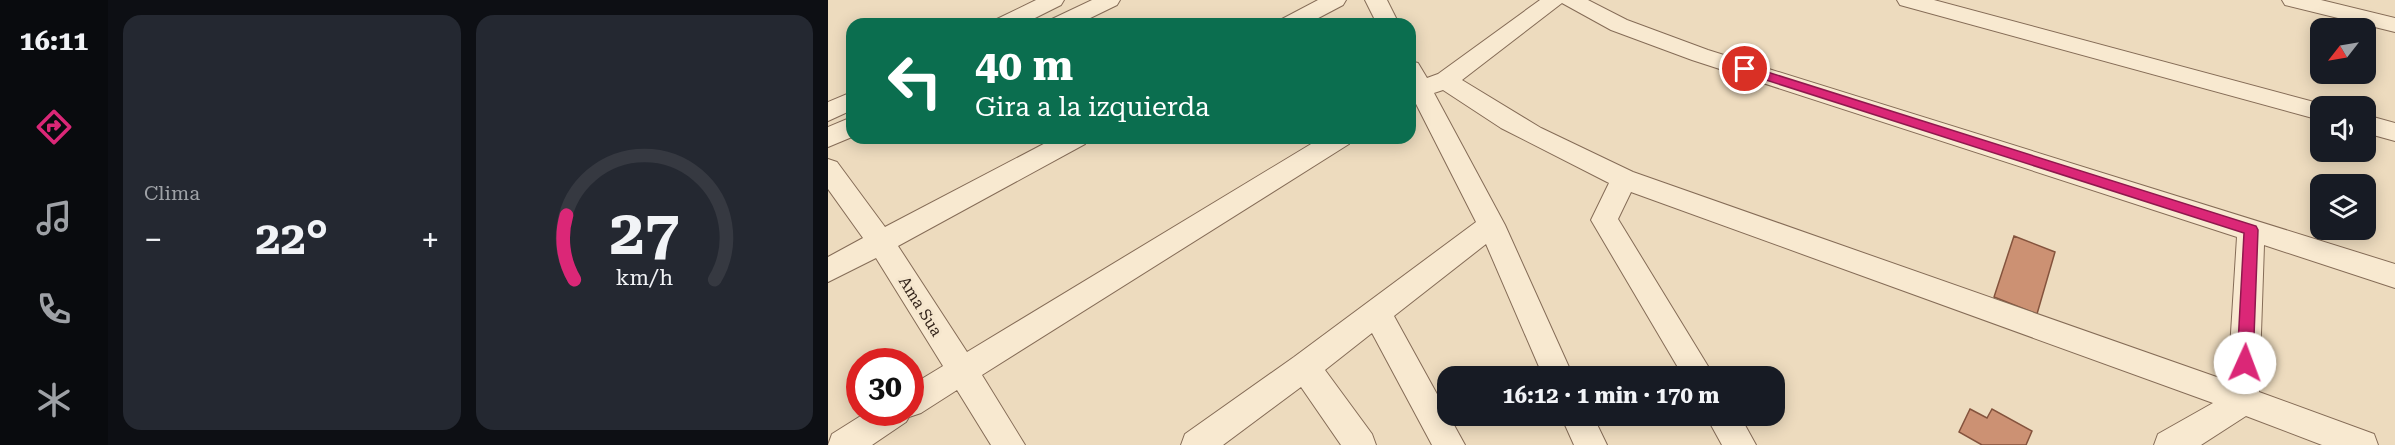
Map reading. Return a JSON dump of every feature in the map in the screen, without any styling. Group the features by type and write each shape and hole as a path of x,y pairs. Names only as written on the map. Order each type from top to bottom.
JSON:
{"street":[{"path":"1017,18 1053,0"},
{"path":"1072,18 1109,0"},
{"path":"1301,18 1335,0"},
{"path":"1376,0 1385,18"},
{"path":"1416,85 1446,80 1554,0"},
{"path":"1571,0 1619,25 1678,48 2395,276"},
{"path":"1908,0 2310,108"},
{"path":"2293,0 2395,25"},
{"path":"1446,80 1484,108 1518,128 1624,178 2243,400 2362,445"},
{"path":"1416,90 1491,225 1554,366"},
{"path":"828,112 846,103"},
{"path":"2376,127 2395,132"},
{"path":"828,138 846,129"},
{"path":"828,270 1065,144"},
{"path":"924,394 1330,144"},
{"name":"Ama Sua","path":"828,170 881,242 1009,445"},
{"path":"1624,178 1604,220 1693,366"},
{"path":"1197,445 1305,367 1491,225"},
{"path":"2243,400 2251,230"},
{"path":"1376,311 1449,445"},
{"path":"1305,367 1360,445"},
{"path":"2170,445 2214,421 2243,400"},
{"path":"844,445 873,426"},
{"path":"1582,426 1591,445"},
{"path":"1728,426 1740,445"}],"building":[{"path":"2014,236 2055,252 2037,314 1994,297"},
{"path":"1970,409 1987,418 1992,409 2032,431 2026,445 1982,445 1959,432"}],"route":[{"path":"1745,69 2251,230 2245,363"}]}
